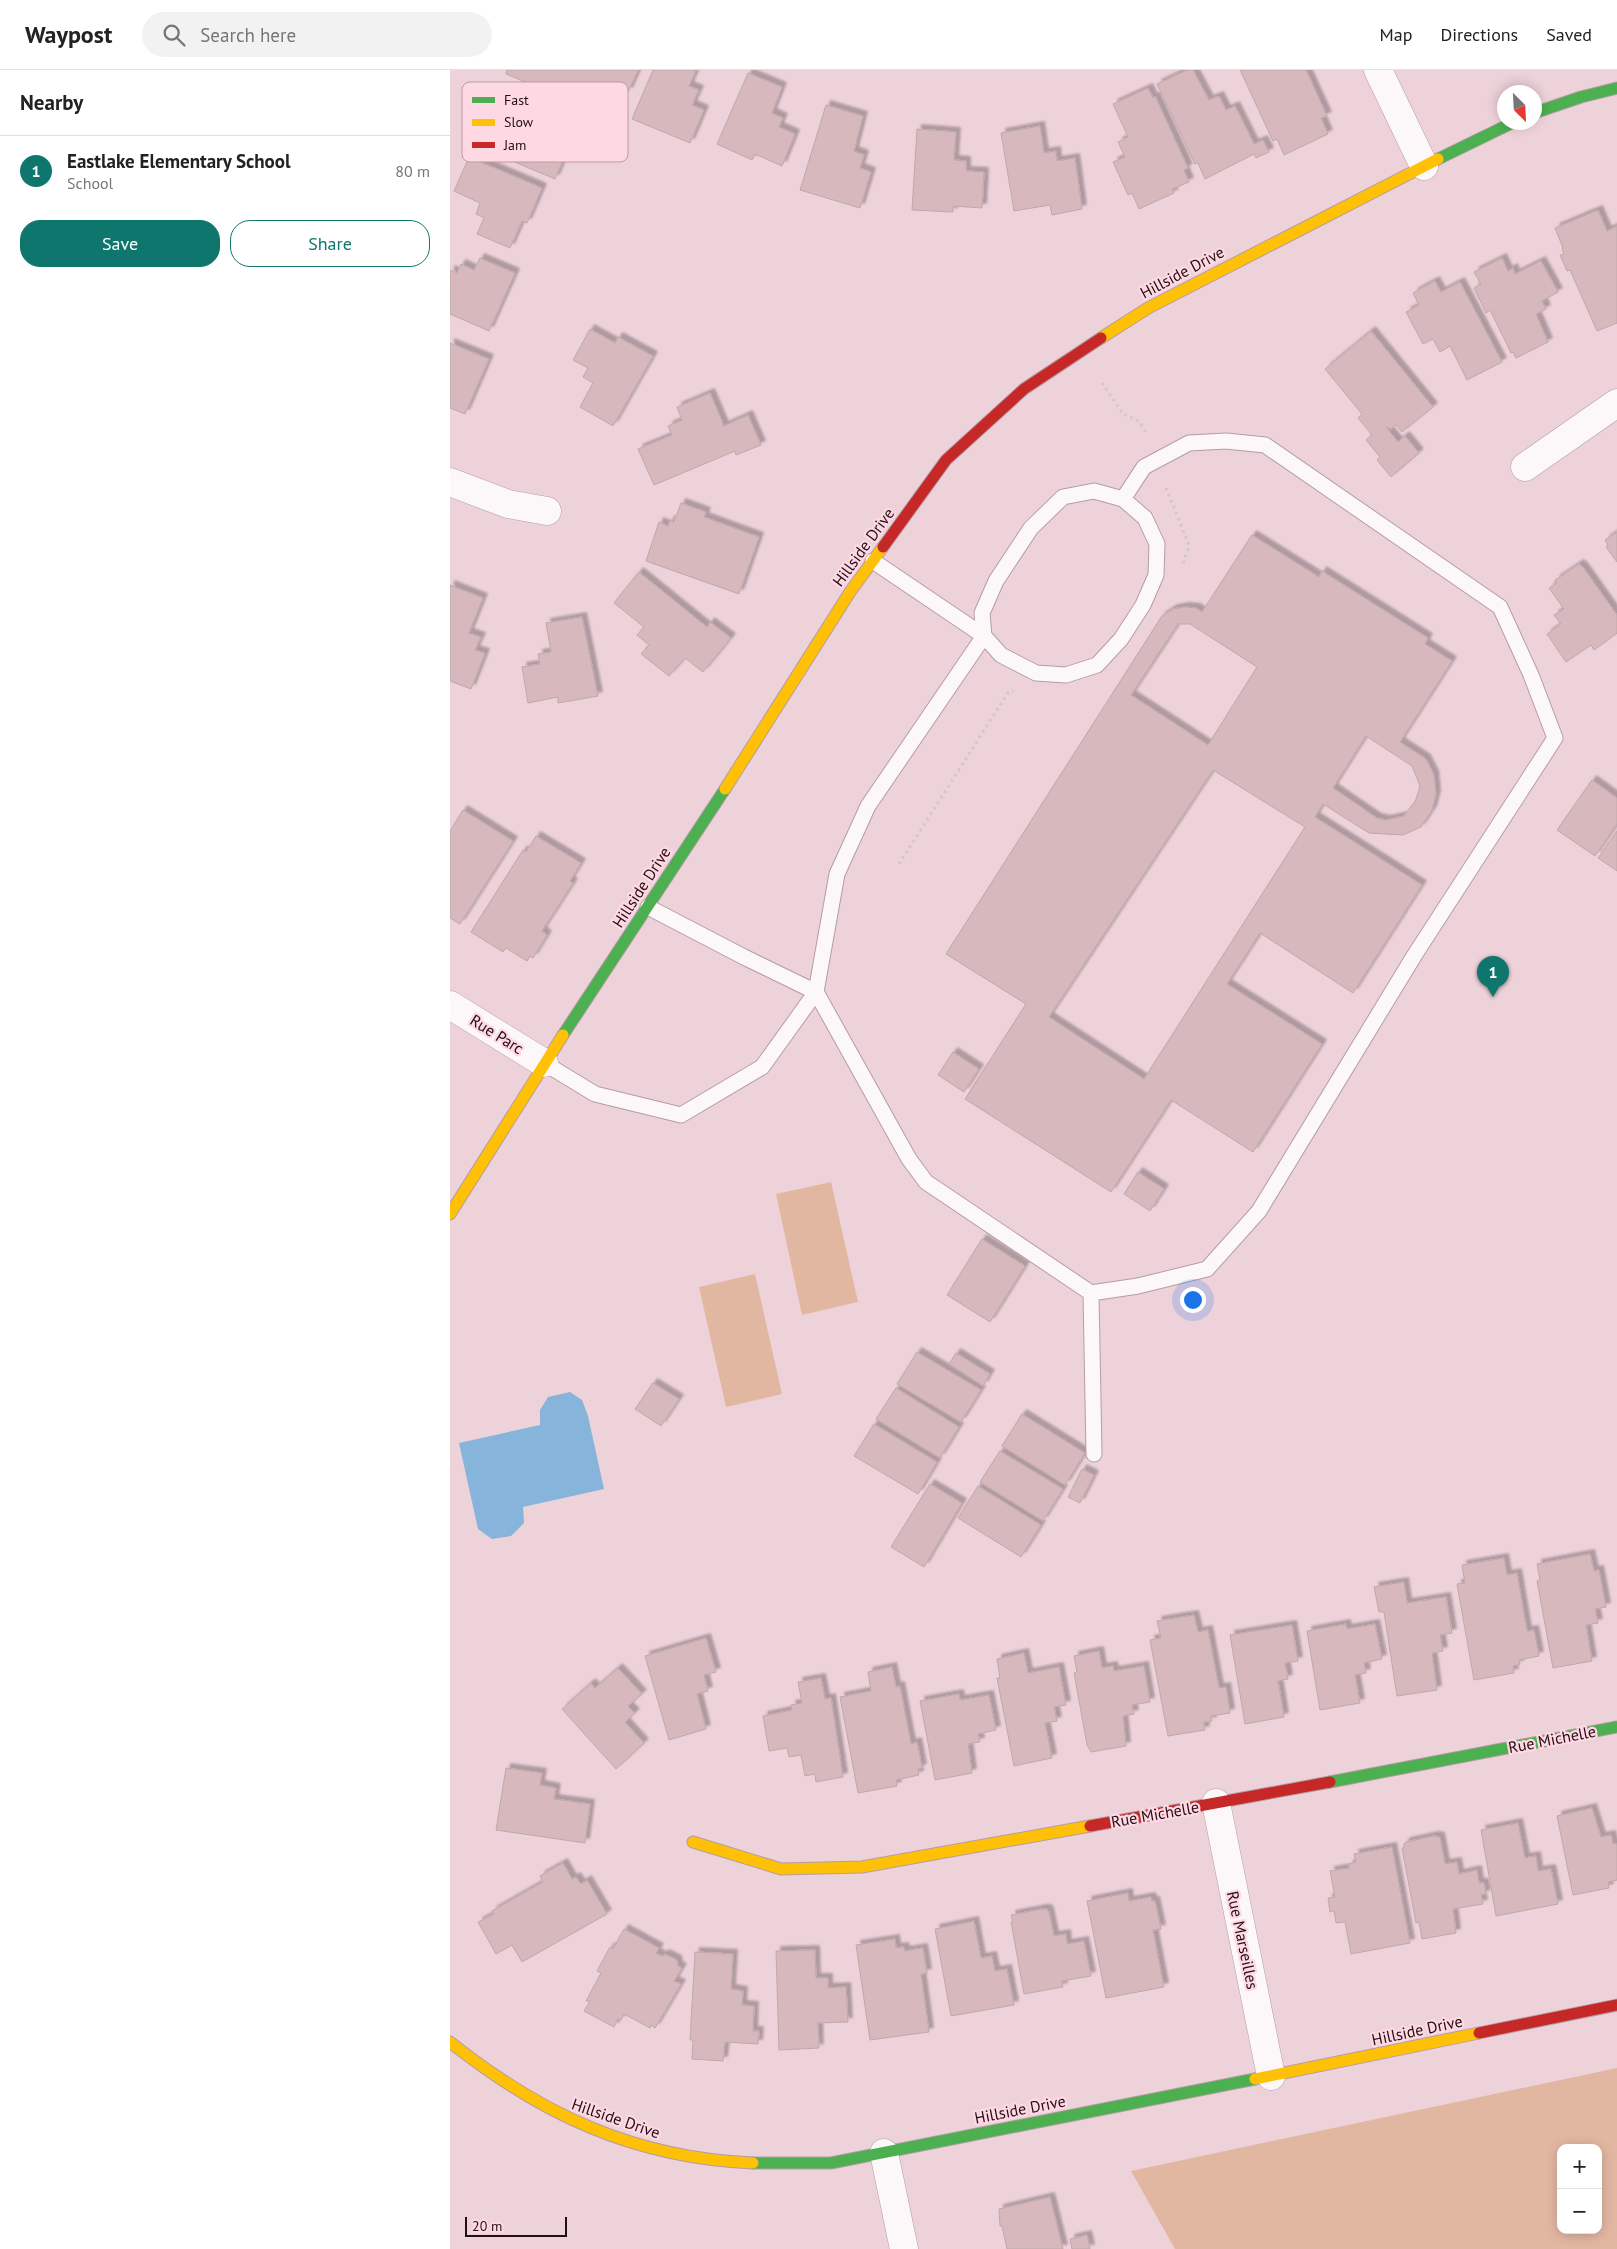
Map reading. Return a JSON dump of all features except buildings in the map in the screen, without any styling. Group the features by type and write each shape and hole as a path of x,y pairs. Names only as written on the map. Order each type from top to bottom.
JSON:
{"street":[{"path":"1378,70 1424,166"},
{"path":"1542,110 1581,97 1617,88"},
{"name":"Hillside Drive","path":"450,1214 544,1063 648,907 850,592 946,460 1024,390 1148,308 1498,130"},
{"path":"1525,467 1617,403"},
{"path":"450,482 508,504 548,511"},
{"name":"Rue Parc","path":"450,1005 544,1063"},
{"name":"Rue Michelle","path":"693,1842 781,1869 862,1867 1216,1803 1617,1727"},
{"name":"Rue Marseilles","path":"1216,1803 1271,2076"},
{"name":"Hillside Drive","path":"450,2042 478,2066 519,2094 564,2118 610,2136 658,2150 708,2160 758,2164 831,2163 1617,2005"},
{"path":"884,2153 904,2249"}],"lane":[{"path":"648,907 816,992 909,1159 926,1182 1091,1293 1138,1286 1207,1270 1259,1212 1414,956 1555,738 1531,675 1500,607 1264,445 1226,441 1189,443 1144,467 1123,499"},
{"path":"544,1063 596,1094 681,1115 762,1066 816,992 837,874 868,806 984,636 982,613 996,581 1038,522 1063,497 1094,491 1123,499 1145,518 1157,544 1156,574 1143,605 1121,639 1097,665 1066,675 1036,673 1001,655 984,636 873,561"},
{"path":"1091,1293 1094,1454"}],"path":[{"path":"1102,383 1123,414 1139,421 1146,433"}],"shaded area":[{"path":"831,1182 858,1302 802,1315 776,1194"},
{"path":"755,1274 782,1394 726,1407 699,1287"},
{"path":"1617,2068 1617,2249 1175,2249 1131,2171"}],"water":[{"path":"570,1392 582,1400 588,1416 604,1489 523,1507 524,1523 511,1536 492,1539 478,1529 459,1443 540,1425 540,1410 548,1397"}],"traffic: fast":[{"path":"1542,110 1581,97 1617,88"},
{"path":"1438,159 1498,130"},
{"path":"563,1035 725,789"},
{"path":"1330,1782 1617,1727"},
{"path":"753,2163 831,2163 1255,2079"}],"traffic: slow":[{"path":"1101,338 1148,308 1438,159"},
{"path":"725,789 850,592 883,547"},
{"path":"450,1214 563,1035"},
{"path":"693,1842 781,1869 862,1867 1090,1826"},
{"path":"1255,2079 1479,2033"},
{"path":"450,2042 520,2091 555,2111 592,2128 630,2142 669,2152 710,2159 753,2163"}],"traffic: jam":[{"path":"883,547 946,460 1024,389 1101,338"},
{"path":"1090,1826 1330,1782"},
{"path":"1479,2033 1617,2005"}],"place":[{"name":"Eastlake Elementary School","path":"1493,997"}]}
